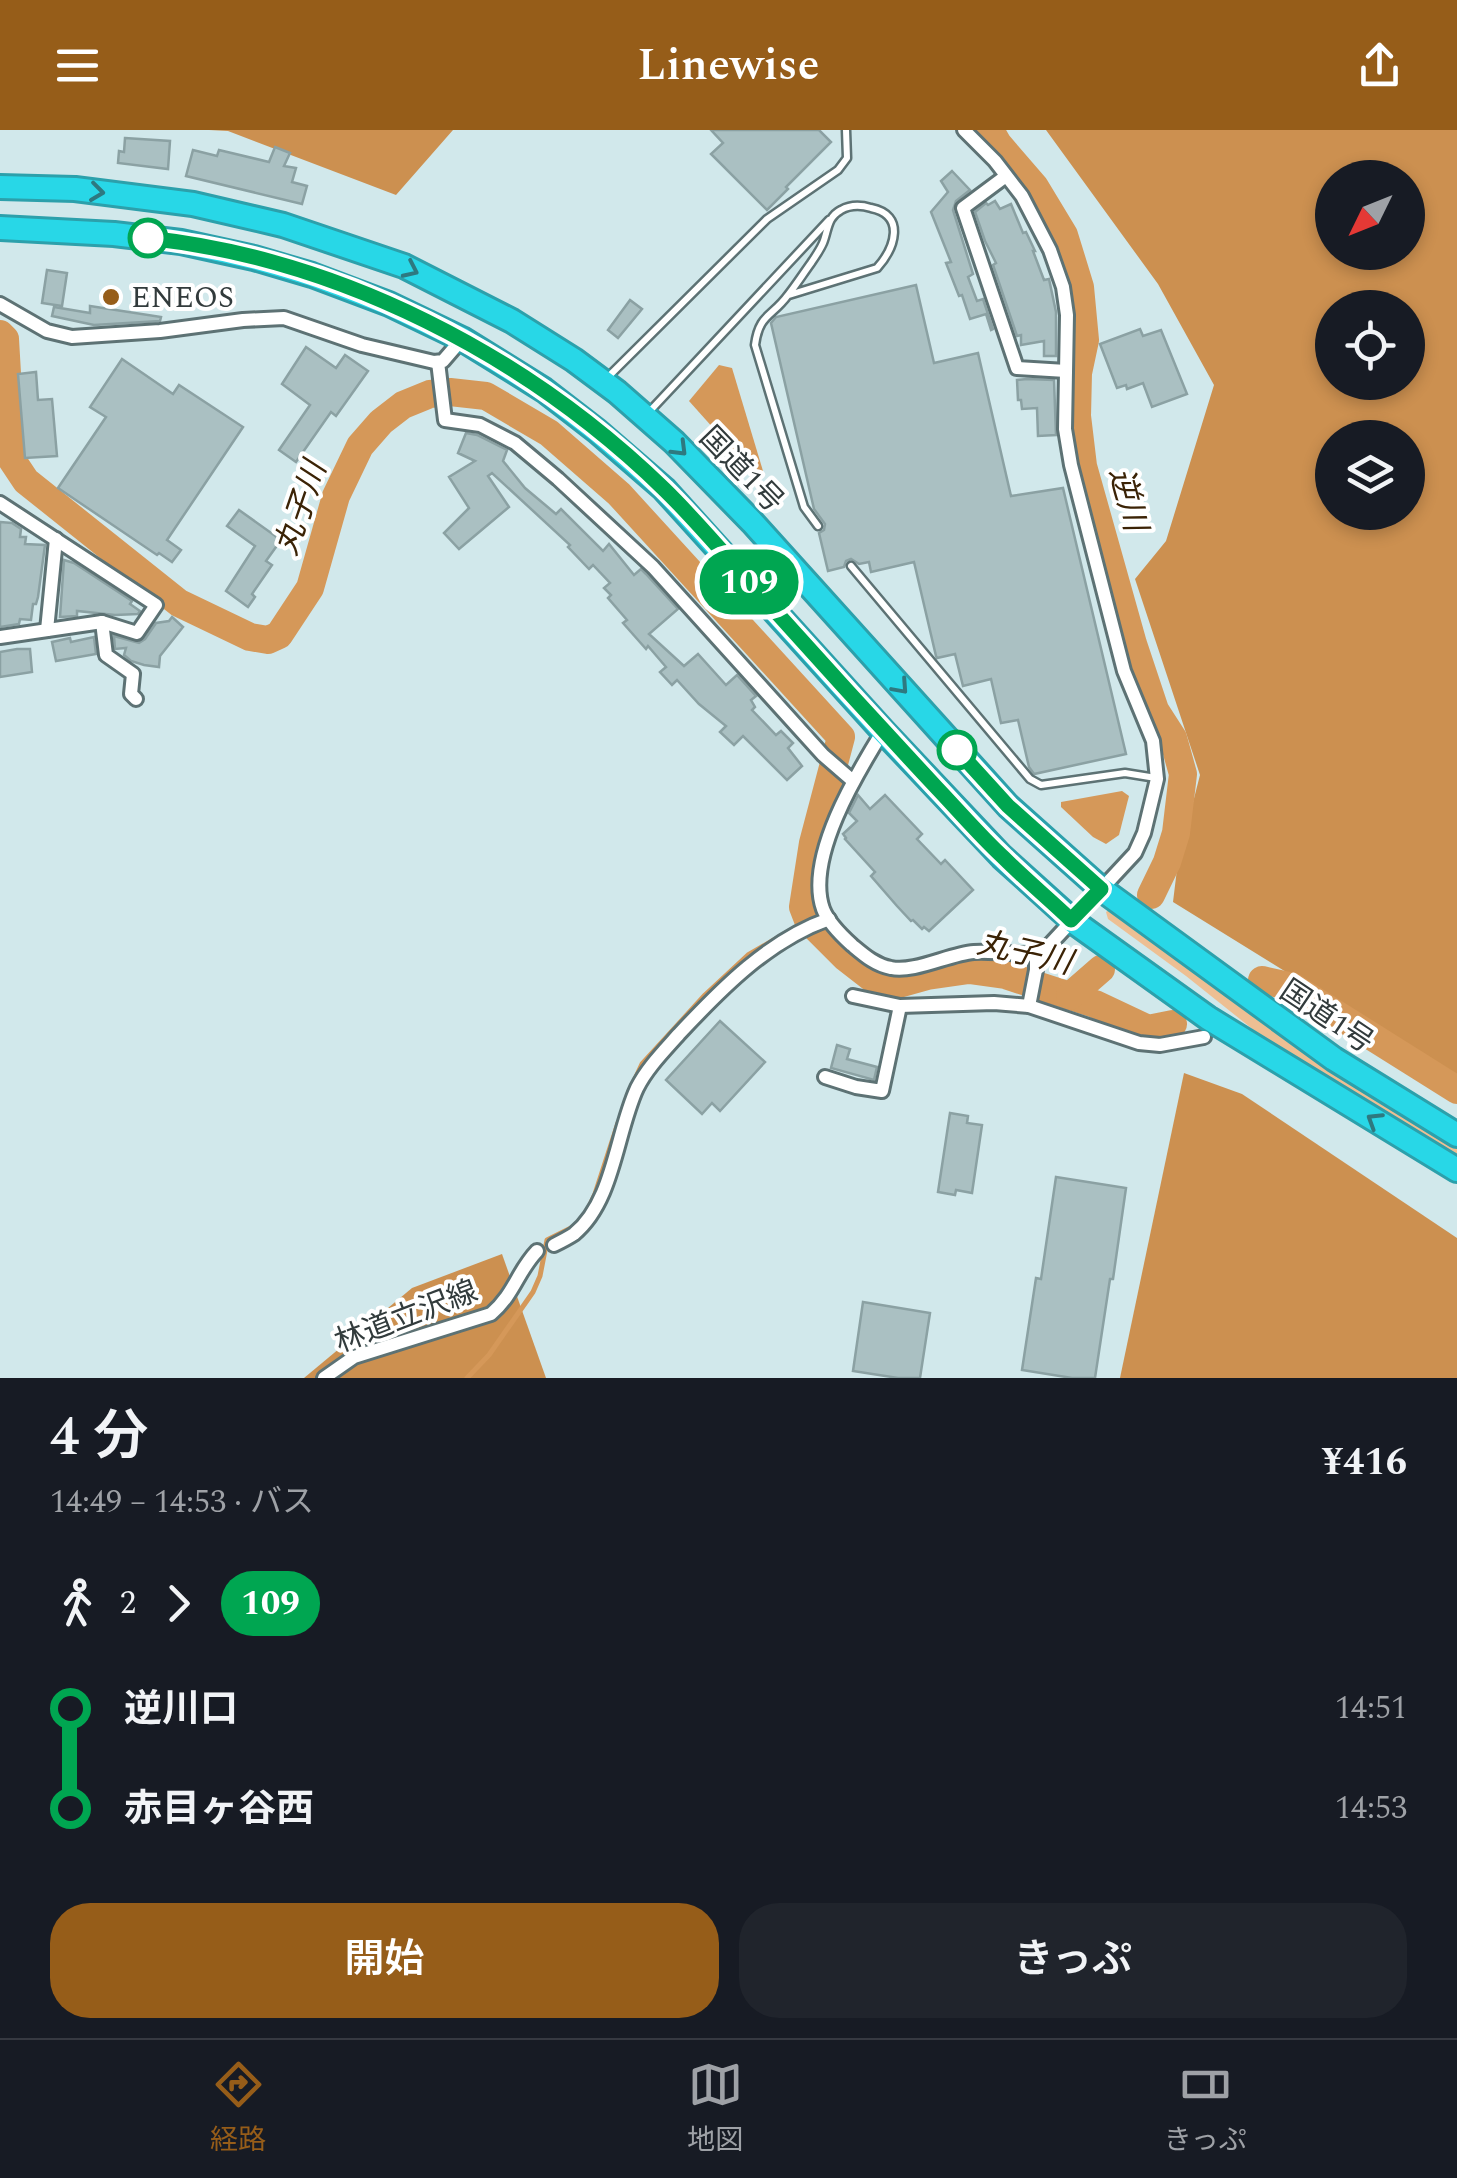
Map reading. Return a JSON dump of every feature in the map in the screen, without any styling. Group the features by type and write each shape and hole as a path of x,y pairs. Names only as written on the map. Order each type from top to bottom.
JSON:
{"highway":[{"name":"国道1号","path":"0,187 75,189 192,204 283,224 404,266 512,321 574,360 674,442 752,522 1008,806 1101,889 1334,1059 1457,1136"},
{"name":"国道1号","path":"0,228 164,240 312,274 389,304 462,340 544,390 664,490 1002,857 1071,920 1208,1018 1457,1170"}],"street":[{"path":"964,130 1022,196 1062,287 1067,315 1065,429 1070,465 1124,671 1154,741 1157,779 1140,844 1042,953 1036,962 1030,1001"},
{"path":"1006,176 963,208 1016,368 1066,371"},
{"path":"1,307 46,331 72,336 284,318 362,345 438,362 462,340"},
{"path":"438,362 445,420 480,425 515,443 571,491 653,567 826,758 851,779"},
{"path":"0,502 156,605 137,633 102,622 0,637"},
{"path":"46,630 56,540"},
{"path":"102,622 106,655 133,674 131,694 136,699"},
{"path":"883,731 851,779 830,833 820,896 825,920 868,959 893,969 977,952 1036,962"},
{"path":"554,1245 574,1234 592,1211 606,1184 643,1077 715,996 756,960 825,920"},
{"path":"853,996 900,1006 1030,1001 1139,1043 1160,1045 1204,1037"},
{"path":"825,1078 882,1091 900,1006"},
{"name":"林道立沢線","path":"324,1378 354,1357 491,1314 507,1300 537,1251"}],"lane":[{"path":"603,382 766,220 838,170 847,158 846,130"},
{"path":"644,416 842,209 859,206 883,211 893,221 894,238 877,268 789,295"},
{"path":"818,526 804,508 755,345 761,322 789,295 822,246 830,219"},
{"path":"851,566 1030,779 1041,785 1125,773 1157,779"}],"shaded area":[{"path":"209,130 453,130 396,195 228,131"},
{"path":"1046,130 1457,130 1457,1078 1173,902 1178,861 1200,775 1135,579 1166,541 1214,385 1158,284"},
{"path":"719,365 732,368 763,471 757,477 689,401"},
{"path":"1122,791 1129,796 1119,835 1106,844 1061,807 1061,802"},
{"path":"1110,909 1457,1144 1457,1162 1326,1082 1265,1039 1108,919 1106,912"},
{"path":"1184,1073 1242,1094 1457,1238 1457,1378 1120,1378"},
{"path":"502,1254 546,1378 304,1378 412,1288"}],"building":[{"path":"711,130 819,130 831,142 767,210 711,154 723,143"},
{"path":"125,138 170,141 168,169 118,163"},
{"path":"275,147 290,153 284,166 296,168 292,182 307,186 302,204 186,176 193,150 217,156 219,150 269,162"},
{"path":"952,171 970,190 956,201 953,210 973,274 968,277 977,301 983,299 991,330 986,314 970,319 946,263 951,262 931,212 948,192 941,181"},
{"path":"995,201 1000,209 1011,204 1035,251 1044,280 1049,279 1056,312 1056,356 1044,356 1044,341 1021,345 1021,335 1017,336 993,265 996,263 975,212"},
{"path":"47,270 67,273 62,306 42,303"},
{"path":"916,285 934,363 978,353 1011,496 1063,488 1126,754 1034,774 1018,720 1001,723 991,679 963,686 955,654 937,658 914,562 871,572 869,562 859,564 851,559 844,567 828,571 819,533 825,524 814,509 771,323 776,317"},
{"path":"630,300 642,309 618,338 608,330"},
{"path":"90,306 161,317 160,321 94,325 52,316 54,307 90,313"},
{"path":"1140,329 1143,336 1161,330 1187,394 1152,407 1143,383 1117,388 1100,344"},
{"path":"306,347 336,368 345,355 368,371 336,416 331,412 296,462 279,450 310,405 282,384"},
{"path":"122,359 173,394 179,385 243,427 167,540 181,550 172,562 58,488 106,417 90,407"},
{"path":"36,372 38,400 52,399 57,456 25,458 18,374"},
{"path":"1017,380 1054,380 1056,435 1038,436 1037,408 1022,409"},
{"path":"466,433 507,450 503,461 525,488 556,514 561,509 603,551 609,544 634,575 641,569 678,609 649,634 684,666 698,654 726,685 737,675 756,696 751,700 755,707 752,710 776,735 781,731 793,743 788,748 802,766 787,780 743,736 734,745 720,732 726,726 677,680 672,685 660,672 666,667 623,623 627,620 604,588 610,583 593,565 589,569 570,545 492,473 488,476 509,507 459,549 444,533 469,508 449,477 475,461 458,453"},
{"path":"239,510 281,540 266,561 272,565 248,607 226,591 255,546 227,526"},
{"path":"0,522 21,529 20,537 26,537 25,544 45,545 31,620 20,619 19,624 0,627"},
{"path":"64,560 132,601 130,604 140,611 138,614 77,611 77,616 60,617"},
{"path":"172,617 183,627 160,656 159,667 131,661 124,655 126,648 115,649 114,636 139,643 156,623"},
{"path":"94,637 96,654 56,661 52,642"},
{"path":"30,649 32,672 0,677 0,652"},
{"path":"858,795 870,809 885,795 922,834 917,839 941,864 945,860 973,890 929,931 911,921 897,906 871,876 875,872 845,839 843,834 857,821 849,813"},
{"path":"720,1021 765,1062 720,1111 712,1103 702,1114 666,1080"},
{"path":"837,1045 850,1049 847,1059 877,1067 874,1080 831,1068"},
{"path":"950,1113 968,1116 967,1123 982,1125 972,1193 938,1192"},
{"path":"1056,1177 1126,1188 1095,1378 1022,1370"},
{"path":"863,1302 930,1313 920,1378 853,1371"}],"waterway":[{"name":"逆川","path":"990,130 1035,187 1064,235 1080,287 1085,340 1078,373 1077,416 1083,466 1133,644 1155,710 1173,738 1183,774 1176,833 1151,895"},
{"name":"丸子川","path":"0,334 5,339 12,460 26,481 179,603 250,637 268,640 279,635 310,588 336,496 360,446 403,405 430,394 486,396 549,433 619,494 841,737 813,843 803,907 808,920 846,958 873,979 887,983 969,970 1005,975 1095,1004 1148,1029 1173,1024"},
{"path":"628,1094 642,1064 705,995 748,955 808,920"},
{"name":"逆川","path":"1070,996 1101,969"},
{"name":"丸子川","path":"1262,980 1293,987 1457,1090"},
{"path":"589,1207 618,1123"},
{"path":"467,1378 489,1355 533,1292 547,1240 573,1227"}],"bus line":[{"name":"109","path":"148,238 254,258 312,274 389,304 462,340 544,390 664,490 1002,857 1071,920 1101,889 1008,806 957,750"}],"place":[{"name":"ENEOS","path":"111,297"}]}
